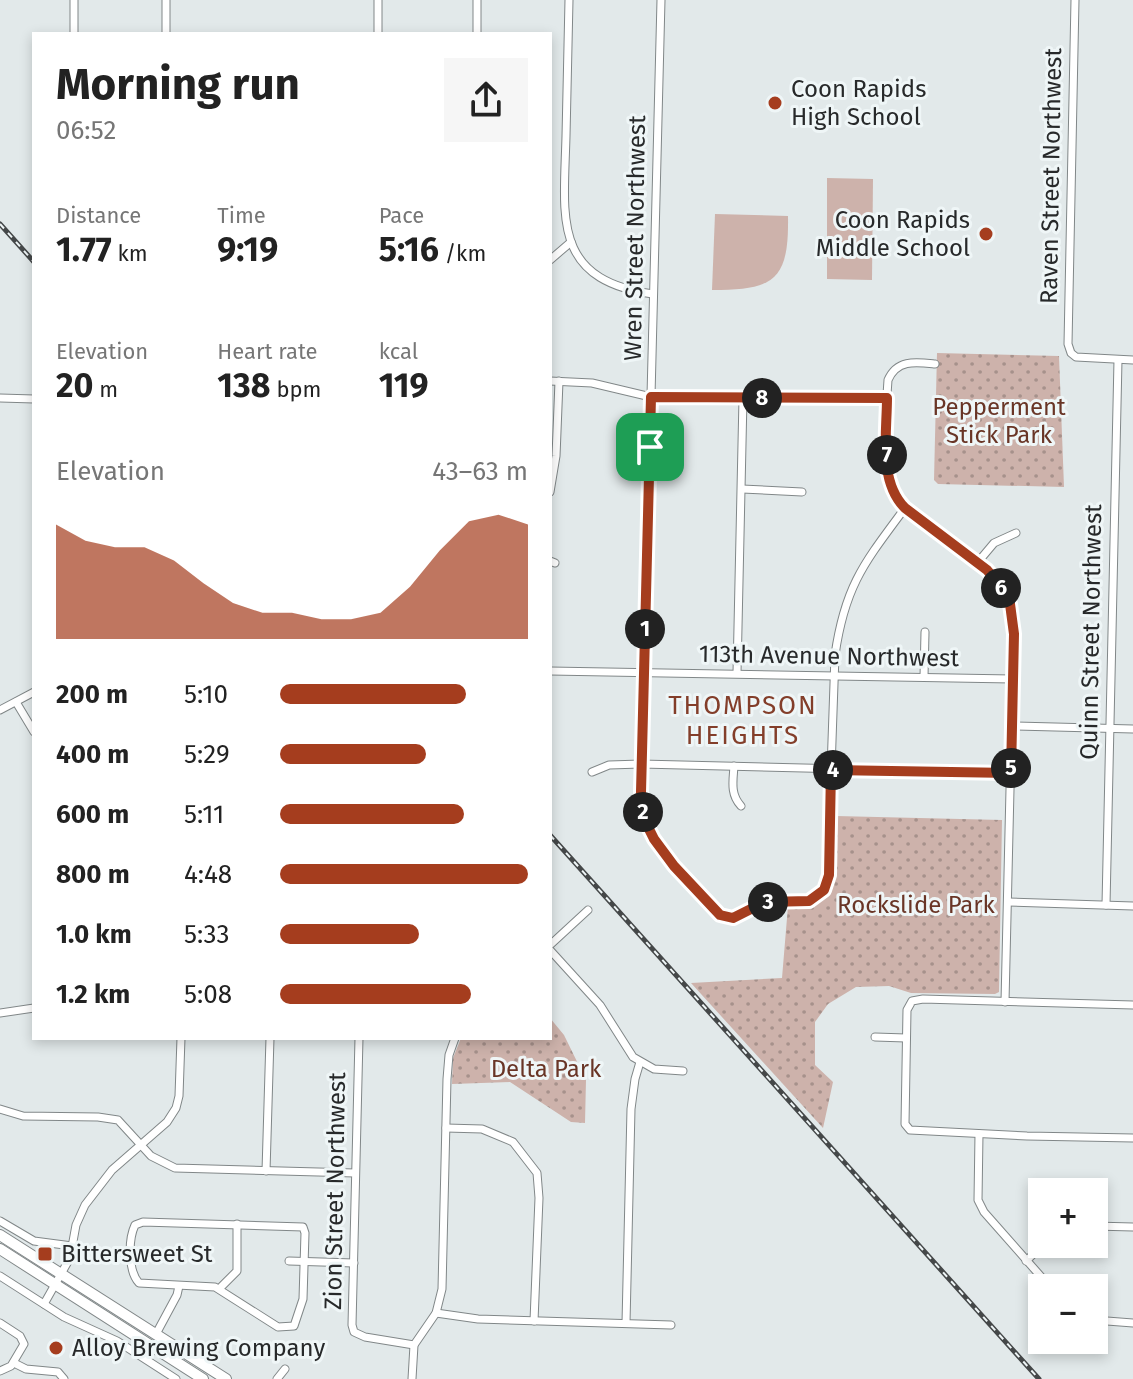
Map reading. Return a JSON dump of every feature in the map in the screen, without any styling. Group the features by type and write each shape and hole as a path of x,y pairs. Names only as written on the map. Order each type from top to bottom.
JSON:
{"main road":[{"path":"0,1235 226,1379"},
{"path":"0,1249 203,1379"}],"street":[{"path":"74,0 74,32"},
{"path":"166,0 166,32"},
{"path":"378,0 378,32"},
{"path":"477,0 477,32"},
{"path":"569,0 565,225 582,262 595,275 623,288 653,294"},
{"name":"Wren Street Northwest","path":"661,0 641,764 645,821 674,866 716,912 733,918 765,902 809,901 824,890 829,875 831,770"},
{"name":"Raven Street Northwest","path":"1075,0 1068,344 1071,353 1083,358 1118,360"},
{"path":"552,258 571,242"},
{"path":"1118,360 1133,360"},
{"name":"Quinn Street Northwest","path":"1106,905 1118,360"},
{"path":"935,364 911,362 897,366 888,380 888,475 897,499 905,508 978,562 999,584 1010,604 1014,634 1005,1002"},
{"path":"552,480 556,456 554,381 592,383 651,397 887,398"},
{"path":"0,398 32,399"},
{"path":"737,673 743,398"},
{"path":"742,489 802,492"},
{"path":"831,770 838,627 845,600 864,563 905,508"},
{"path":"978,562 994,543 1016,533"},
{"path":"924,677 925,632"},
{"name":"113th Avenue Northwest","path":"552,671 1012,679"},
{"path":"0,710 32,693"},
{"path":"16,702 32,729"},
{"path":"1011,726 1133,729"},
{"path":"592,772 609,765 641,764 1011,773"},
{"path":"734,766 733,791 741,806"},
{"path":"1008,902 1133,906"},
{"path":"552,946 588,910"},
{"path":"552,950 600,1005 628,1052 640,1062 658,1070 683,1071"},
{"path":"1133,1005 912,1001 907,1010 905,1124 910,1130 1133,1138"},
{"path":"0,1013 32,1008"},
{"path":"875,1037 906,1038"},
{"path":"44,1304 70,1258 76,1225 85,1205 112,1170 167,1122 176,1108 181,1040"},
{"path":"266,1171 270,1040"},
{"name":"Zion Street Northwest","path":"359,1040 352,1325 354,1332 365,1337 414,1345"},
{"path":"412,1379 414,1345 436,1313 442,1289 448,1064 454,1040"},
{"path":"626,1323 631,1109 640,1062"},
{"path":"0,1109 23,1116 118,1120 159,1162 175,1168 355,1173"},
{"path":"446,1128 482,1129 513,1142 537,1173 539,1198 534,1321"},
{"path":"979,1134 978,1200 984,1212 1038,1274"},
{"path":"0,1221 34,1241 72,1246"},
{"path":"143,1222 237,1224 303,1227 303,1305 297,1323 291,1328 278,1327 220,1288 143,1285 135,1280 131,1259 135,1225 143,1222"},
{"path":"220,1288 237,1271 237,1224"},
{"path":"1108,1226 1133,1227"},
{"path":"1026,1261 1029,1258"},
{"path":"289,1261 354,1263"},
{"path":"0,1276 64,1317 117,1341 176,1379"},
{"path":"156,1334 179,1286"},
{"path":"436,1313 469,1319 671,1325"},
{"path":"1108,1321 1133,1323"},
{"path":"0,1323 24,1341 14,1363 0,1371"},
{"path":"14,1363 26,1369 55,1371 63,1377"},
{"path":"277,1379 285,1369"}],"green space":[{"path":"827,178 873,179 872,280 827,279"},
{"path":"715,214 788,216 785,255 774,277 751,287 712,290"},
{"name":"Pepperment Stick Park","path":"937,353 1059,356 1064,487 938,484 934,480"},
{"name":"Rockslide Park","path":"836,816 1002,820 999,992 911,993 889,986 856,987 828,1004 815,1022 815,1065 833,1082 823,1128 691,983 782,978 788,906 807,904 821,898 834,878"},
{"name":"Delta Park","path":"552,1020 564,1035 586,1080 585,1123 571,1122 510,1082 452,1084 453,1058 460,1040 552,1040"}],"railway":[{"path":"0,224 32,260"},
{"path":"552,837 1039,1379"}],"place":[{"name":"Coon Rapids High School","path":"775,103"},
{"name":"Coon Rapids Middle School","path":"986,234"},
{"name":"Bittersweet St","path":"45,1254"},
{"name":"Alloy Brewing Company","path":"56,1348"}],"district":[{"name":"THOMPSON HEIGHTS","path":"743,720"}],"route":[{"path":"651,397 887,398 887,470 897,499 987,570 1010,604 1014,619 1011,773 831,770 829,875 820,895 809,901 765,902 733,918 716,912 662,852 645,821 641,792 650,447 651,397"}]}
